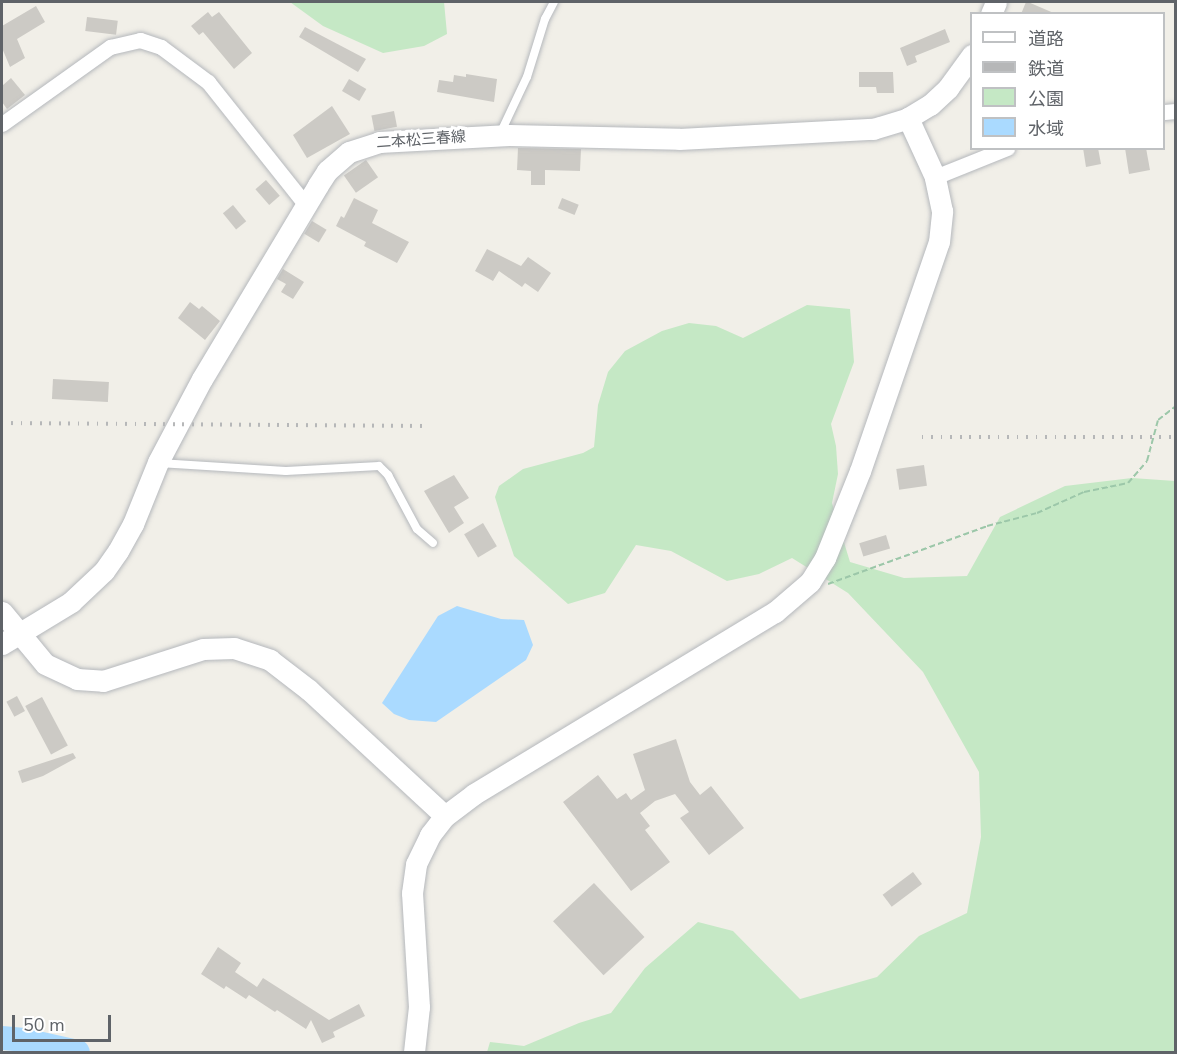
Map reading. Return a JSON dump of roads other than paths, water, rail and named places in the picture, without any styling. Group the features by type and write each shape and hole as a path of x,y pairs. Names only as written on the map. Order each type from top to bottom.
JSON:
{"street":[{"path":"2,124 110,47 140,40 161,47 208,82 306,205"},
{"name":"二本松三春線","path":"10,639 71,602 104,571 125,540 158,462 202,379 327,171 349,152 379,142 500,135 679,139 873,129 908,118 930,105 948,88 970,58"},
{"path":"414,1053 419,1007 413,918 413,876 422,848 445,816 474,794 775,612 810,582 825,558 934,262 942,223 935,177 908,118"},
{"path":"935,177 1002,150"},
{"path":"2,612 10,639 45,664 77,679 103,681 203,649 234,648 270,660 309,690 445,816"}],"lane":[{"path":"500,135 527,77 545,19 554,2"},
{"path":"158,462 286,471 379,466 388,475 417,529 433,543"}],"water":[{"path":"457,606 501,619 524,620 533,645 526,660 436,722 409,720 394,714 382,703 438,616"}],"waterway":[{"path":"2,1038 24,1040 78,1052"}],"railway":[{"path":"2,423 429,426"},
{"path":"922,437 1176,437"}]}
